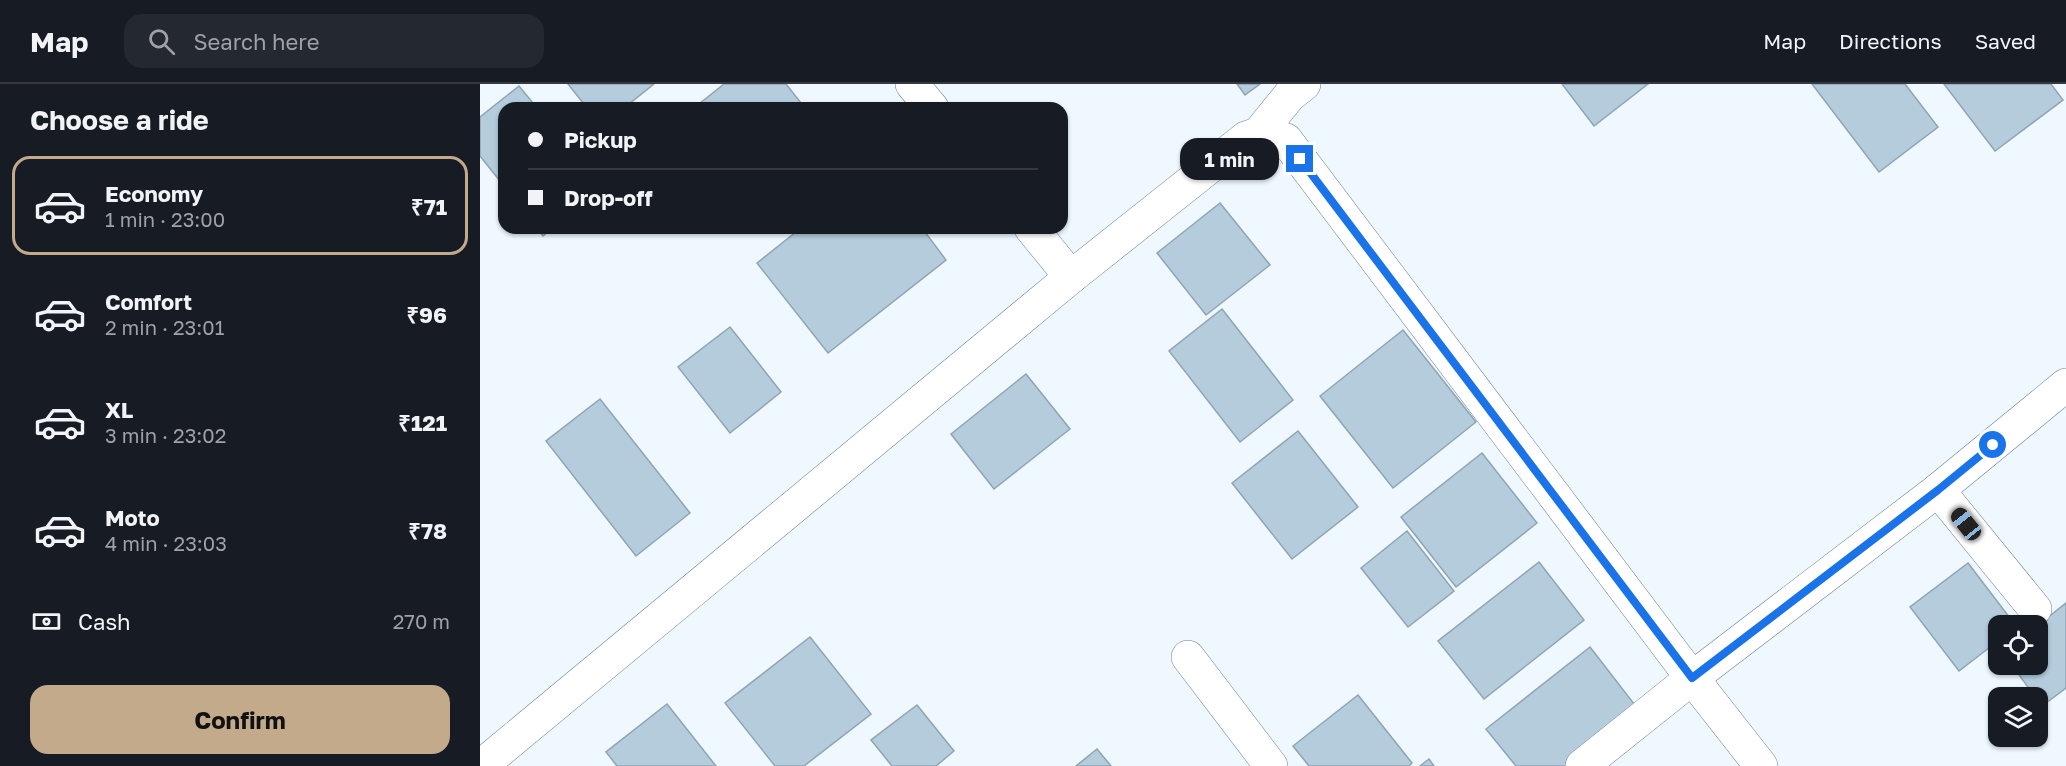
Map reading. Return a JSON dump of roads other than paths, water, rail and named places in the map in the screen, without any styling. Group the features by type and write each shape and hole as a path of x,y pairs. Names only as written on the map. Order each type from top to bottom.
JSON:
{"street":[{"path":"912,84 927,102"},
{"path":"1259,133 1289,96 1304,84"},
{"path":"482,766 1071,277 1246,138 1259,133 1273,134 1286,140 1761,766"},
{"path":"1036,234 1071,277"},
{"path":"1582,766 1692,678 1938,490 2066,385"},
{"path":"1938,490 2035,609"},
{"path":"1188,657 1271,766"}]}
